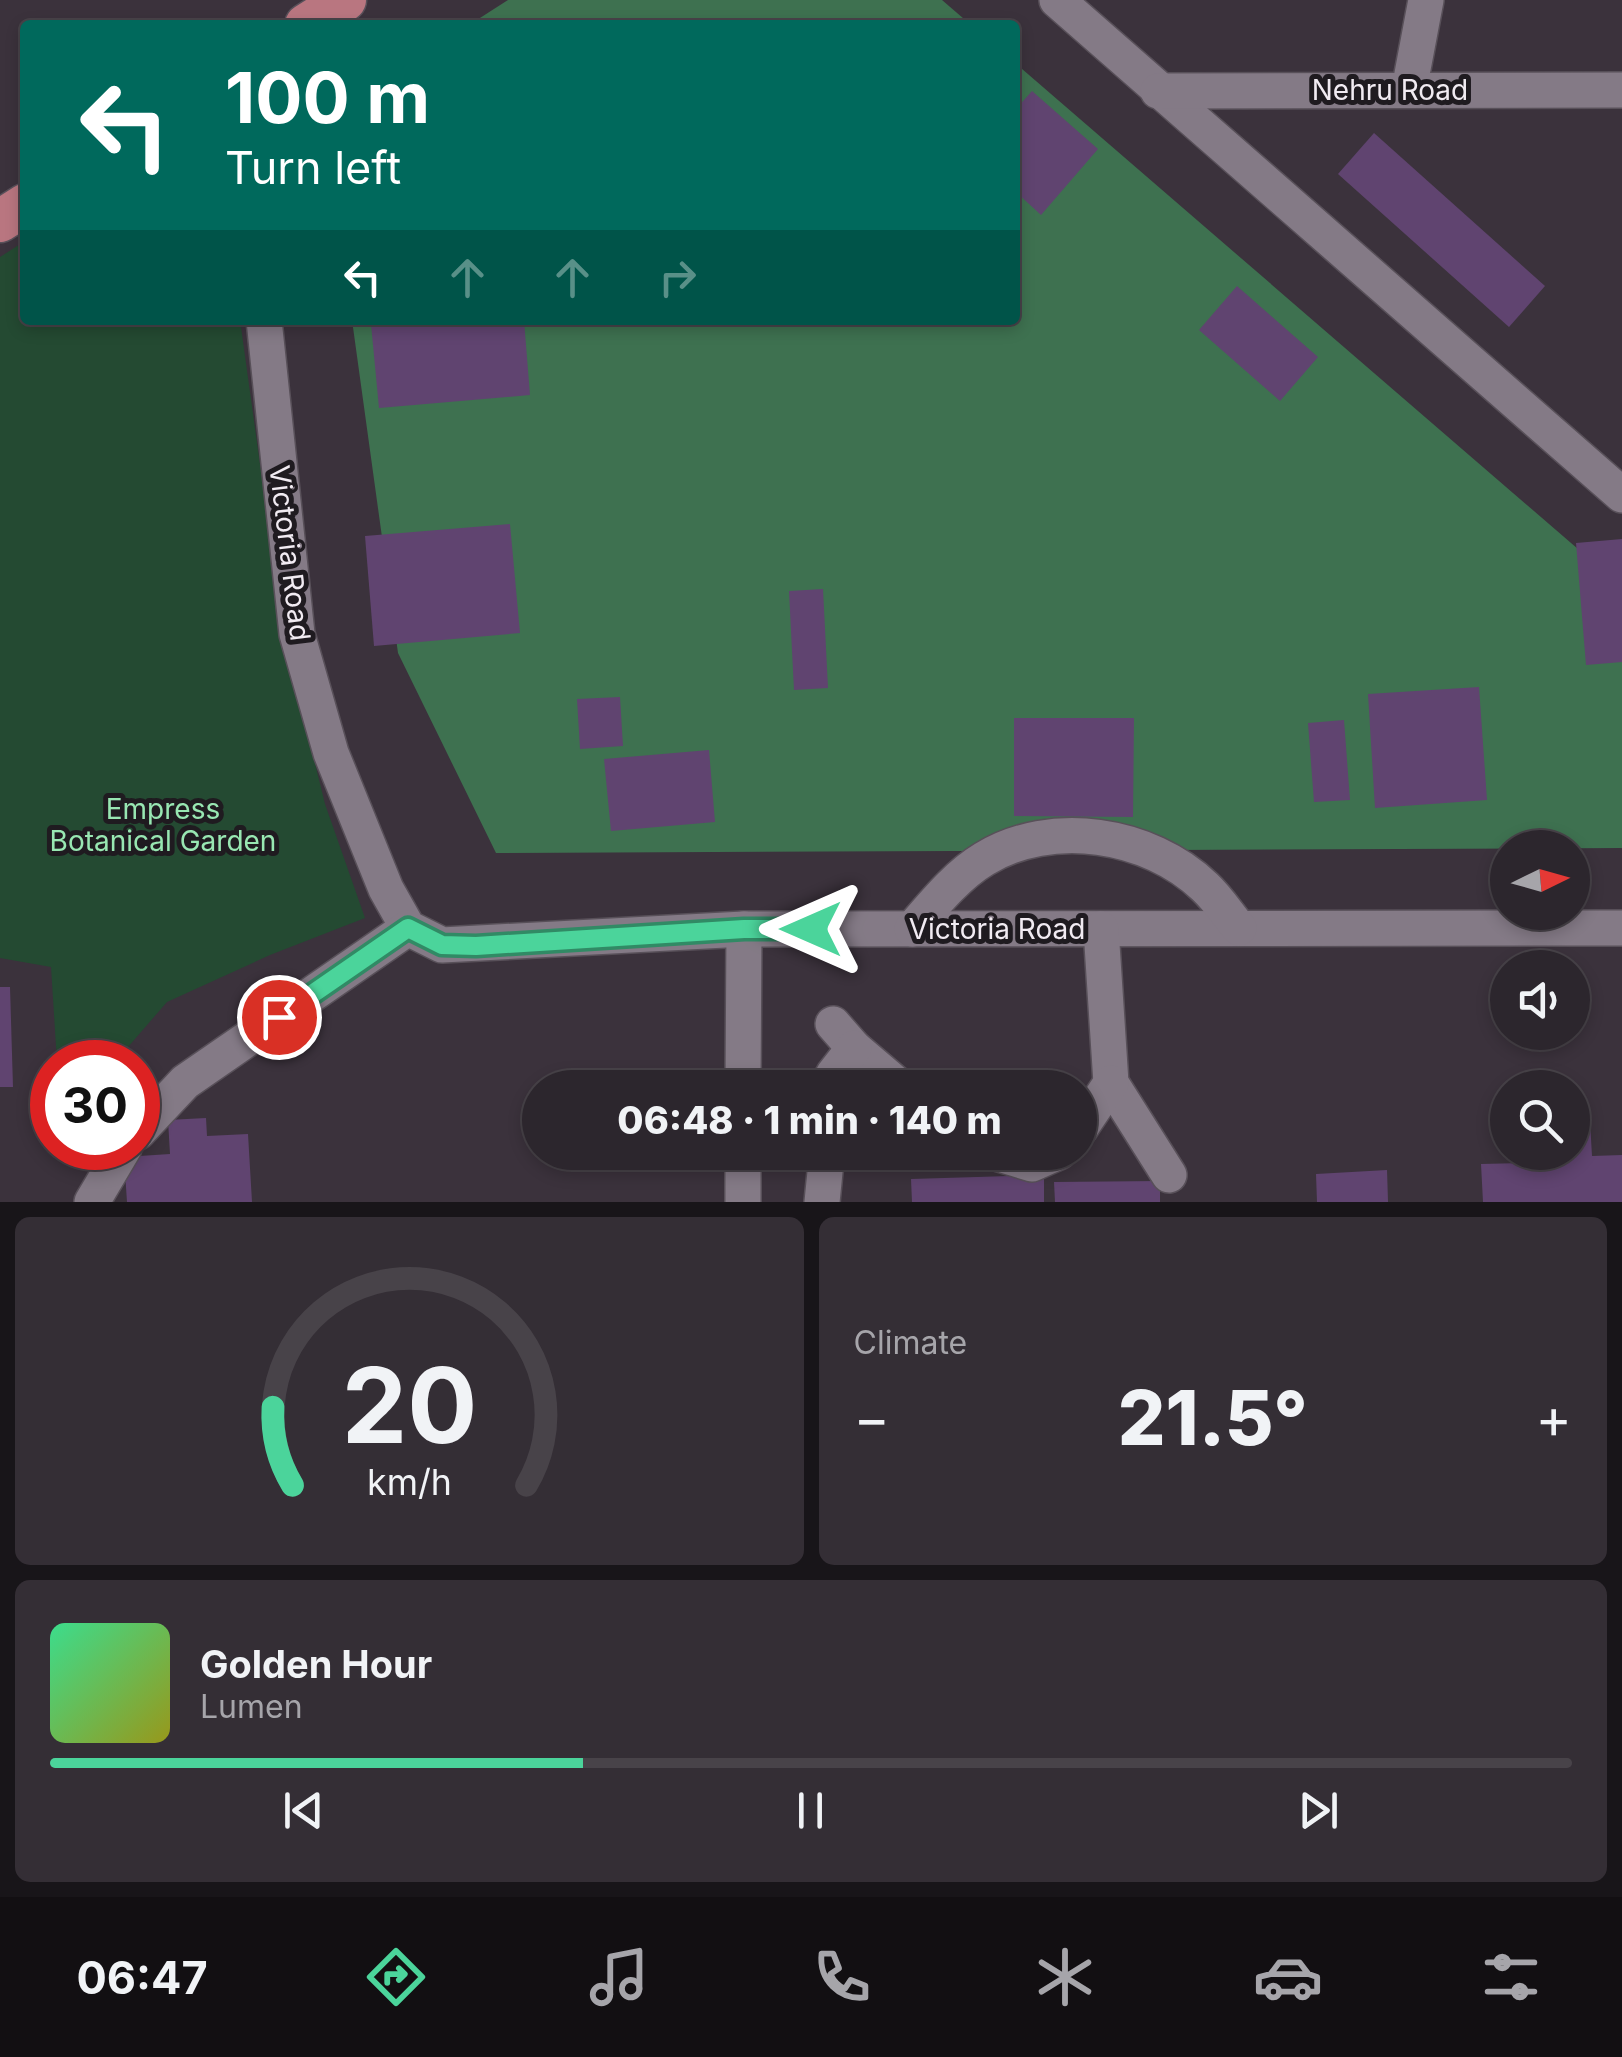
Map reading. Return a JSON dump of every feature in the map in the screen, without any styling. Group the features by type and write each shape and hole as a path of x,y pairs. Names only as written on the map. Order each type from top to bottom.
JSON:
{"main road":[{"path":"314,20 345,0"}],"street":[{"path":"1057,0 1622,495"},
{"path":"1408,90 1426,0"},
{"name":"Nehru Road","path":"1158,90 1622,90"},
{"name":"Victoria Road","path":"265,325 297,634 331,753 386,888 408,928 442,945 744,929 1622,928"},
{"path":"912,928 981,860 1013,844 1098,835 1177,866 1205,887 1239,928"},
{"path":"160,1109 185,1082 408,928"},
{"path":"744,929 744,1070"},
{"path":"1102,929 1111,1084 1169,1176"},
{"path":"834,1070 844,1036 881,1070"},
{"path":"1097,1104 1111,1084"},
{"path":"101,1195 113,1170"},
{"path":"743,1170 743,1202"},
{"path":"822,1202 825,1170"}],"green space":[{"path":"508,0 942,0 965,20 477,20"},
{"path":"1020,67 1622,587 1622,848 1590,848 1590,830 1490,830 1490,849 496,853 398,653 353,325 1020,325"},
{"name":"Empress Botanical Garden","path":"20,244 20,325 241,325 284,637 325,804 365,918 270,955 167,1002 134,1040 56,1040 51,967 0,958 0,257"}],"building":[{"path":"1032,91 1098,149 1041,215 1020,196 1020,104"},
{"path":"1374,133 1545,286 1509,327 1338,174"},
{"path":"1237,286 1318,357 1280,401 1199,330"},
{"path":"371,325 524,325 530,395 379,408"},
{"path":"510,524 520,633 374,646 365,536"},
{"path":"1622,539 1622,662 1586,665 1576,543"},
{"path":"823,589 828,688 794,690 789,591"},
{"path":"1479,687 1487,800 1375,808 1368,694"},
{"path":"620,697 623,746 580,749 577,699"},
{"path":"1014,718 1134,718 1133,817 1014,816"},
{"path":"1344,720 1350,800 1314,802 1308,723"},
{"path":"709,750 715,822 611,831 604,759"},
{"path":"0,987 10,987 13,1087 0,1087"},
{"path":"206,1118 207,1136 248,1134 252,1202 127,1202 125,1170 160,1170 160,1155 170,1154 168,1120"},
{"path":"1590,1121 1592,1156 1622,1155 1622,1202 1483,1202 1481,1164 1490,1164 1490,1170 1590,1170"},
{"path":"1387,1170 1388,1202 1317,1202 1316,1174"},
{"path":"1044,1175 1044,1202 912,1202 911,1179"},
{"path":"1160,1181 1160,1202 1055,1202 1054,1182"}],"route":[{"path":"279,1017 408,928 442,945 476,946 744,929 811,929"}]}
